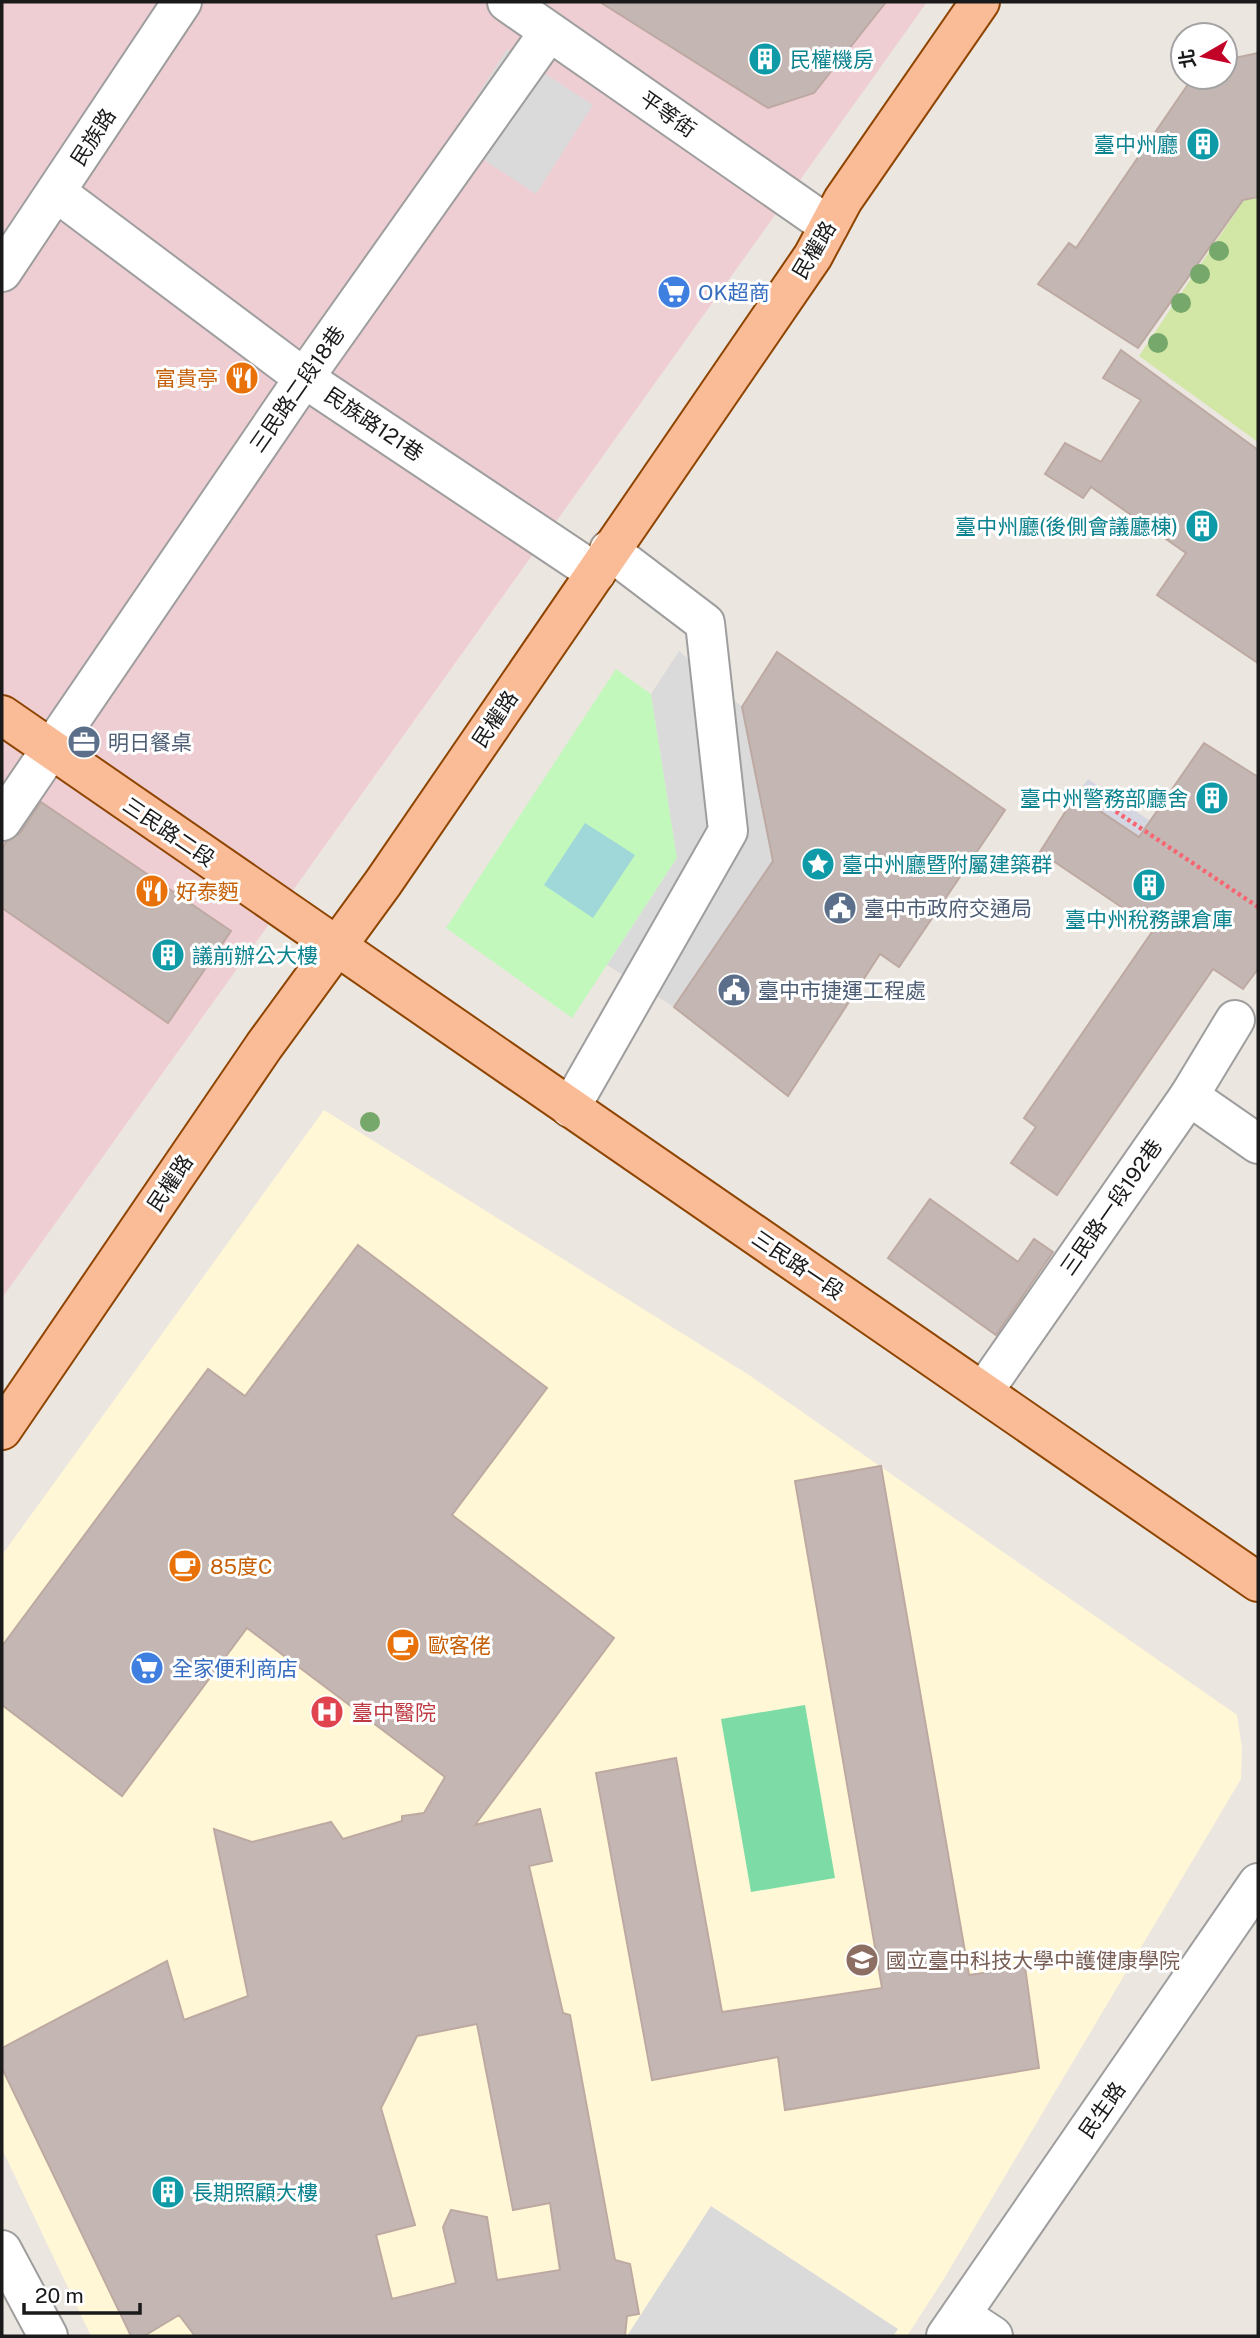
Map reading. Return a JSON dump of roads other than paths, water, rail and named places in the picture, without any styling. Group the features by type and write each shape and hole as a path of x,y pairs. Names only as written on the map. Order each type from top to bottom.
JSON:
{"main road":[{"name":"民權路","path":"2,1430 264,1046 337,948 813,256 843,200 980,2"},
{"name":"三民路二段","path":"2,715 337,948"},
{"name":"三民路一段","path":"337,948 1258,1582"}],"street":[{"name":"民族路","path":"2,272 182,2"},
{"name":"平等街","path":"508,2 829,226"},
{"name":"三民路二段18巷","path":"2,821 304,378 549,32"},
{"name":"民族路121巷","path":"56,192 304,378 705,623 728,831 570,1108"},
{"name":"三民路一段192巷","path":"983,1392 1189,1096 1235,1020"},
{"path":"1189,1096 1258,1144"},
{"name":"民生路","path":"954,2325 1258,1883"},
{"path":"2,2250 48,2336"},
{"path":"954,2325 993,2336"}],"water":[{"path":"585,823 635,855 593,918 544,885"}],"place":[{"name":"民權機房","path":"765,59"},
{"name":"臺中州廳","path":"1203,144"},
{"name":"OK超商","path":"674,292"},
{"name":"富貴亭","path":"242,378"},
{"name":"臺中州廳(後側會議廳棟)","path":"1202,526"},
{"name":"明日餐桌","path":"84,742"},
{"name":"臺中州警務部廳舍","path":"1212,798"},
{"name":"臺中州廳暨附屬建築群","path":"818,864"},
{"name":"臺中州稅務課倉庫","path":"1149,885"},
{"name":"好泰麪","path":"152,891"},
{"name":"臺中市政府交通局","path":"840,908"},
{"name":"議前辦公大樓","path":"168,955"},
{"name":"臺中市捷運工程處","path":"734,990"},
{"name":"85度C","path":"185,1566"},
{"name":"歐客佬","path":"403,1645"},
{"name":"全家便利商店","path":"147,1668"},
{"name":"臺中醫院","path":"327,1712"},
{"name":"國立臺中科技大學中護健康學院","path":"862,1960"},
{"name":"長期照顧大樓","path":"168,2192"}]}
